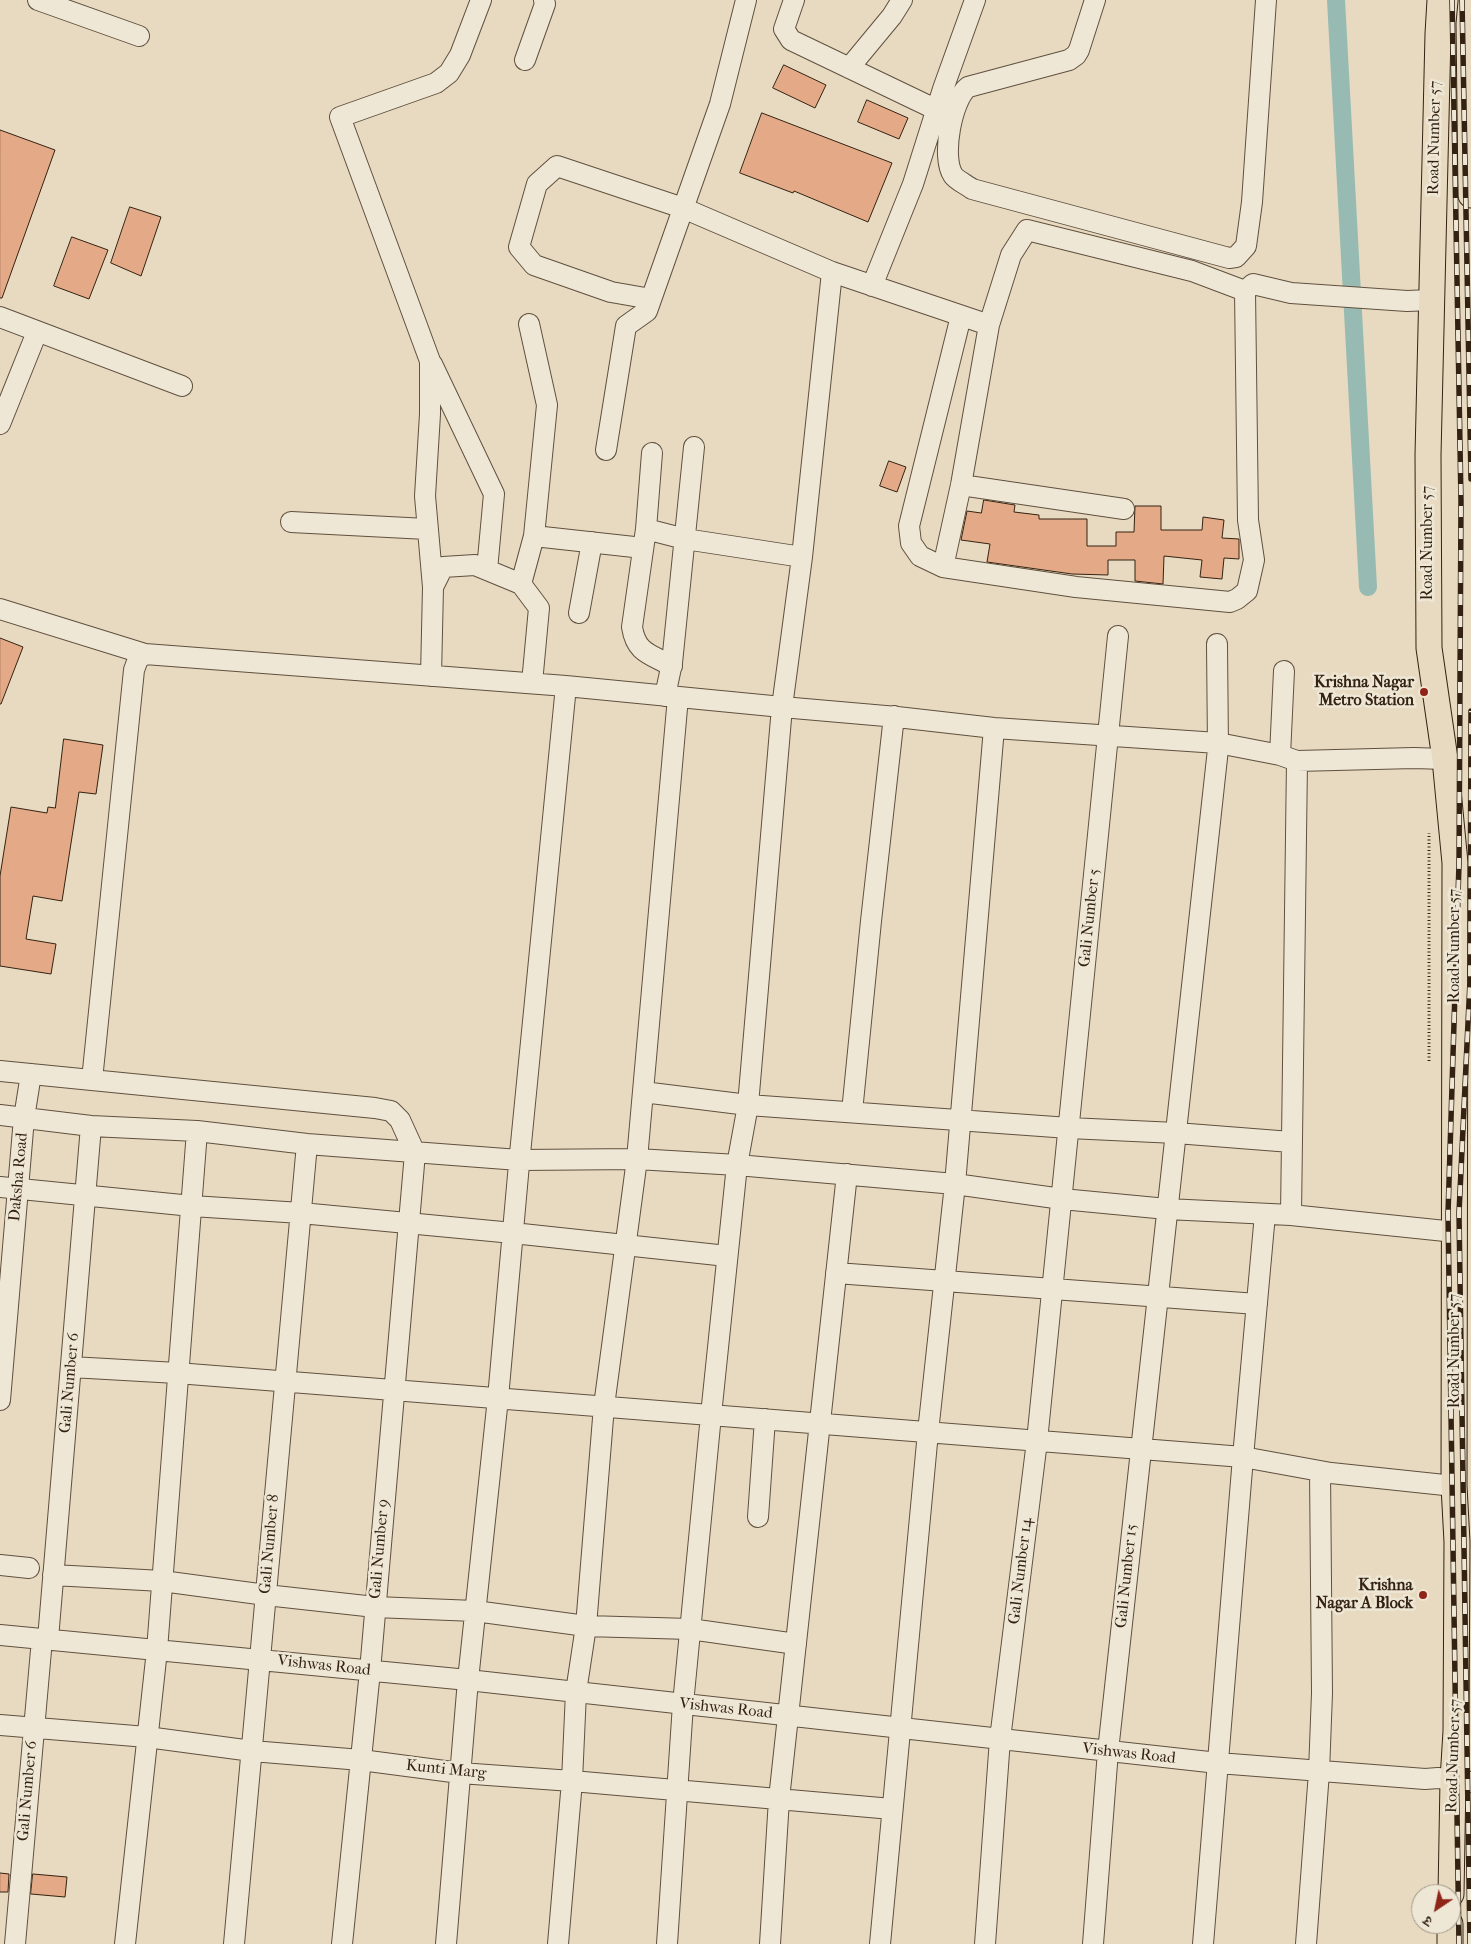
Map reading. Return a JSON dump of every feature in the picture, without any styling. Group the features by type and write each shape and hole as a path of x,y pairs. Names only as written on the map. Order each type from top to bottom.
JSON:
{"main road":[{"name":"Road Number 57","path":"1440,0 1419,300 1428,455 1429,648 1444,759 1455,863 1454,1486 1457,1542 1456,1731 1462,1781 1451,1884"},
{"name":"Road Number 57","path":"1471,2 1469,24 1471,195"}],"street":[{"path":"38,0 139,36"},
{"path":"431,676 433,587 424,496 430,414 430,361 340,117 436,83 449,73 460,55 481,0"},
{"path":"525,60 545,4 544,0"},
{"path":"794,0 784,29 786,35 791,40 937,110"},
{"path":"849,68 892,16 902,0"},
{"path":"872,286 914,184 975,0"},
{"path":"1095,0 1080,50 1070,60 968,87 963,91 951,124 946,154 953,176 972,189 1229,258 1236,257 1246,246 1251,210 1266,0"},
{"path":"606,450 626,326 647,311 720,104 741,1"},
{"path":"651,299 611,292 534,265 519,246 537,184 557,166 683,208 832,272 989,325"},
{"path":"943,567 961,485 989,325 1012,255 1027,230 1192,271 1245,291"},
{"path":"667,1944 683,1704 711,1415 737,1165 748,1104 782,708 802,557 832,272"},
{"path":"1245,291 1254,284 1291,293 1419,300"},
{"path":"961,316 909,526 911,543 920,556 943,567 1076,587 1230,602 1247,591 1254,560 1248,520 1245,291"},
{"path":"0,317 182,386"},
{"path":"521,584 534,536 548,405 529,324"},
{"path":"0,424 38,332"},
{"path":"427,354 494,494 487,570"},
{"path":"558,1944 572,1781 576,1692 586,1626 604,1406 637,1160 672,666 694,447"},
{"path":"652,453 644,539 632,627 634,641 641,649 672,666"},
{"path":"961,485 1124,509"},
{"path":"291,522 427,529"},
{"path":"534,536 592,542 685,539 802,557"},
{"path":"579,613 592,542"},
{"path":"433,587 443,567 475,565 521,584 539,608 532,684"},
{"path":"0,609 145,654 566,686 782,708 894,716 994,728 1218,742 1294,759 1444,759"},
{"name":"Gali Number 5","path":"1062,1199 1118,636"},
{"name":"Gali Number 15","path":"1093,1944 1108,1751 1218,742 1217,644"},
{"path":"92,1080 134,670 138,659 145,654"},
{"path":"1284,671 1294,759 1291,1215"},
{"path":"446,1944 468,1680 498,1398 519,1160 566,686"},
{"path":"852,1112 894,716"},
{"path":"880,1944 928,1432 961,1120 994,728"},
{"path":"0,1071 375,1108 390,1111 400,1120 415,1153"},
{"name":"Daksha Road","path":"0,1400 9,1188 31,1074"},
{"path":"643,1092 748,1104 1069,1128 1176,1133 1292,1142"},
{"path":"0,1115 92,1126 197,1131 307,1144 415,1153 519,1160 637,1160 737,1165 955,1184 1062,1199 1167,1209 1291,1215 1454,1232"},
{"name":"Gali Number 6","path":"15,1944 34,1728 53,1575 84,1195 92,1126"},
{"path":"125,1944 156,1650 197,1131"},
{"name":"Gali Number 8","path":"234,1944 307,1144"},
{"name":"Gali Number 9","path":"342,1944 376,1607 415,1153"},
{"path":"770,1944 779,1799 847,1174"},
{"path":"9,1188 192,1206 301,1213 513,1232 728,1256"},
{"name":"Gali Number 14","path":"985,1944 1000,1740 1037,1441 1062,1199"},
{"path":"1203,1944 1243,1457 1266,1214"},
{"path":"836,1273 1257,1304"},
{"path":"71,1367 284,1381 1243,1457 1326,1472 1454,1486"},
{"path":"758,1517 765,1419"},
{"path":"1306,1944 1328,1772 1322,1693 1326,1472"},
{"path":"0,1564 28,1568"},
{"path":"53,1575 162,1581 376,1607 476,1611 586,1626 690,1629 796,1644"},
{"name":"Vishwas Road","path":"0,1635 468,1680 1218,1764 1462,1781"},
{"name":"Kunti Marg","path":"0,1725 147,1737 252,1751 361,1760 460,1773 892,1809"}],"path":[{"path":"1428,1061 1429,833"}],"building":[{"path":"784,65 826,85 815,108 773,88"},
{"path":"867,100 908,118 899,139 858,122"},
{"path":"762,113 892,163 868,222 794,191 793,193 740,173"},
{"path":"0,130 55,150 2,298 0,298"},
{"path":"130,207 161,217 141,276 111,263"},
{"path":"72,237 108,250 89,299 54,286"},
{"path":"889,461 906,467 897,492 880,486"},
{"path":"984,500 1015,505 1014,512 1039,515 1039,519 1087,519 1087,546 1116,546 1116,532 1134,532 1135,506 1161,506 1161,530 1202,530 1203,517 1224,520 1222,538 1239,539 1239,559 1224,558 1222,579 1200,577 1202,560 1164,556 1163,584 1135,581 1135,560 1108,560 1108,575 1072,574 987,562 990,544 961,540 967,511 981,513"},
{"path":"0,638 23,647 1,704 0,704"},
{"path":"64,739 103,745 96,794 79,792 62,901 33,896 26,939 56,944 51,974 0,966 0,876 11,807 47,813 48,807 55,808"},
{"path":"0,1873 9,1874 8,1892 0,1892"},
{"path":"33,1874 67,1877 65,1897 31,1894"}],"waterway":[{"path":"1336,0 1368,587"}],"railway":[{"path":"1452,0 1461,501 1459,864 1448,1214 1459,1944"},
{"path":"1462,0 1471,479"},
{"path":"1470,1944 1459,1213 1470,981 1471,711"}],"place":[{"name":"Krishna Nagar Metro Station","path":"1424,692"},
{"name":"Krishna Nagar A Block","path":"1423,1595"}]}
